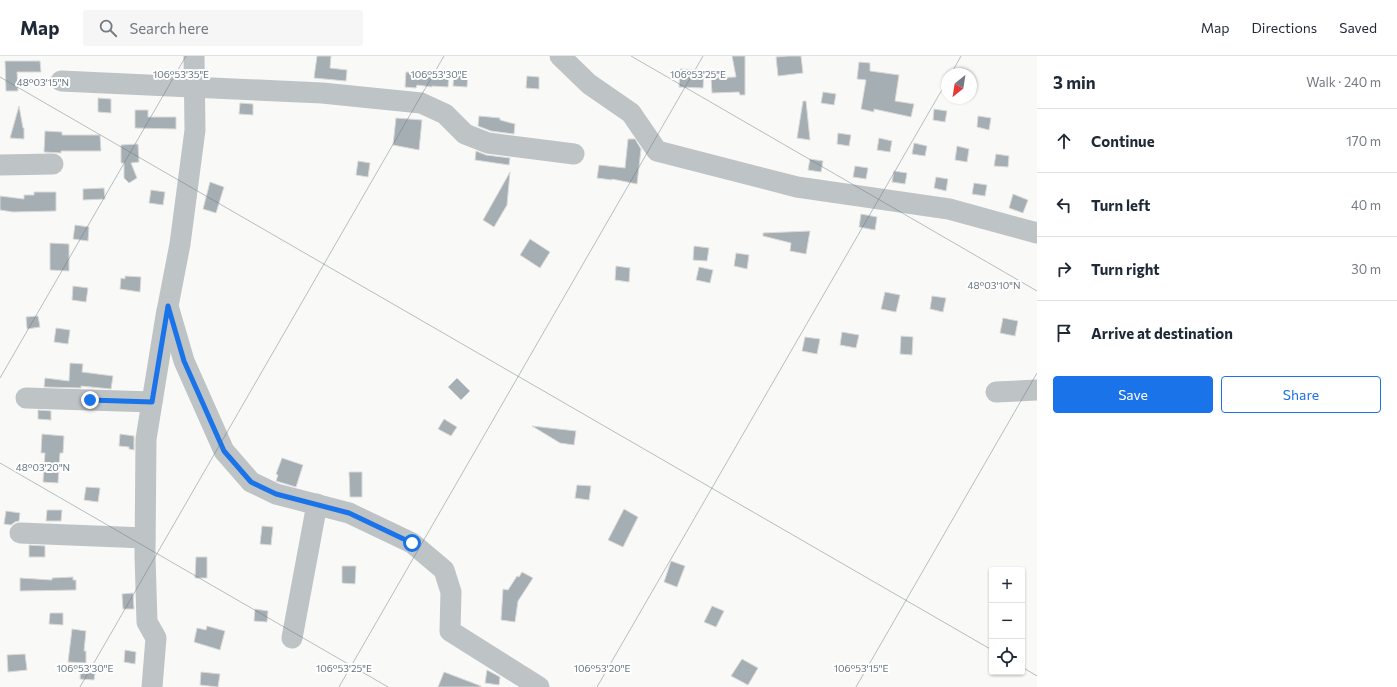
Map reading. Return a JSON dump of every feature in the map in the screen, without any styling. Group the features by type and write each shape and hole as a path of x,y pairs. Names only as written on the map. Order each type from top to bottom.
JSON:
{"street":[{"path":"152,687 156,638 147,622 145,538 146,439 180,244 196,130 194,56"},
{"path":"560,56 590,84 631,113 657,151 796,187 949,209 1037,233"},
{"path":"61,81 322,93 421,103 445,114 466,134 488,143 574,154"},
{"path":"0,165 53,164"},
{"path":"168,306 184,361 224,451 251,482 276,494 349,513 412,543 444,570 451,592 450,632 538,687"},
{"path":"996,392 1037,390"},
{"path":"26,398 152,402"},
{"path":"292,638 317,504"},
{"path":"20,533 145,538"}],"building":[{"path":"317,56 331,56 330,68 347,70 346,81 314,78"},
{"path":"732,56 745,56 745,95 740,95 739,92 712,93 711,78 736,77"},
{"path":"801,56 803,73 778,76 776,57"},
{"path":"5,61 40,61 41,72 17,72 18,91 6,91"},
{"path":"859,62 870,63 870,71 899,75 895,101 914,104 911,117 874,109 874,112 861,109 866,80 857,79"},
{"path":"680,69 704,70 703,88 679,87"},
{"path":"406,72 449,75 448,87 417,85 416,88 405,87"},
{"path":"454,72 468,74 467,87 453,86"},
{"path":"527,76 539,77 539,89 526,88"},
{"path":"823,92 836,94 834,105 821,103"},
{"path":"98,98 111,99 111,113 98,112"},
{"path":"803,101 806,101 810,140 797,138"},
{"path":"240,103 253,104 253,115 239,114"},
{"path":"19,106 24,128 24,139 10,138"},
{"path":"934,109 947,111 945,122 933,120"},
{"path":"135,110 148,110 148,117 176,117 176,129 135,128"},
{"path":"479,116 500,118 500,120 515,124 514,134 491,131 478,126"},
{"path":"978,116 991,118 989,130 977,127"},
{"path":"396,118 422,120 419,150 393,145"},
{"path":"45,131 62,132 62,135 100,135 101,151 61,151 61,153 44,152"},
{"path":"838,133 851,135 849,146 837,144"},
{"path":"879,138 892,141 890,152 877,150"},
{"path":"628,139 635,139 641,149 637,184 612,179 597,178 599,165 625,168"},
{"path":"914,143 927,146 925,156 912,154"},
{"path":"138,144 139,162 131,163 137,178 129,183 124,178 124,163 121,163 121,145"},
{"path":"957,146 969,149 967,162 955,160"},
{"path":"476,151 486,155 510,158 509,165 475,160"},
{"path":"996,154 1009,156 1008,167 994,166"},
{"path":"810,159 823,161 821,172 808,170"},
{"path":"358,161 370,163 368,177 356,175"},
{"path":"855,166 868,168 866,179 853,177"},
{"path":"894,171 907,173 905,184 892,182"},
{"path":"510,172 507,205 494,227 483,220"},
{"path":"936,177 948,179 946,191 934,188"},
{"path":"210,182 224,187 216,213 203,209"},
{"path":"974,183 987,185 985,196 972,194"},
{"path":"104,188 105,199 83,200 83,189"},
{"path":"151,190 165,192 163,205 149,203"},
{"path":"34,192 56,192 56,211 13,212 0,210 0,196 24,199 24,195 34,195"},
{"path":"1013,194 1028,200 1023,213 1009,208"},
{"path":"861,214 877,217 875,230 859,227"},
{"path":"75,225 89,227 88,241 73,239"},
{"path":"810,231 806,254 790,251 791,243 763,236 763,233"},
{"path":"530,239 550,252 540,268 520,255"},
{"path":"50,243 69,244 69,271 50,270"},
{"path":"694,246 709,248 707,261 693,260"},
{"path":"736,253 749,255 747,269 734,266"},
{"path":"616,266 630,268 629,282 615,280"},
{"path":"699,267 713,270 710,283 696,280"},
{"path":"125,276 141,277 140,292 120,289 121,278 125,279"},
{"path":"73,286 88,288 86,302 72,300"},
{"path":"885,292 900,295 896,312 881,309"},
{"path":"932,296 946,298 943,312 930,309"},
{"path":"38,316 40,327 27,329 26,317"},
{"path":"1003,318 1018,321 1015,336 1000,333"},
{"path":"56,328 70,330 68,344 54,342"},
{"path":"842,332 859,335 856,348 840,345"},
{"path":"901,336 913,337 912,355 900,354"},
{"path":"805,337 820,339 817,354 802,351"},
{"path":"70,363 83,364 82,372 113,376 111,389 81,386 81,388 44,387 45,378 69,381"},
{"path":"457,378 470,391 461,400 448,387"},
{"path":"38,410 51,411 51,420 38,419"},
{"path":"444,419 457,427 451,436 438,429"},
{"path":"532,426 576,431 574,445 560,443"},
{"path":"42,434 64,436 63,453 60,453 58,483 43,482 45,453 41,453"},
{"path":"120,434 134,436 134,450 129,449 129,447 119,446"},
{"path":"282,458 303,465 296,487 276,481 278,475 276,474"},
{"path":"349,472 362,472 362,497 350,497"},
{"path":"577,485 591,486 589,500 575,498"},
{"path":"86,487 100,488 98,502 84,500"},
{"path":"624,509 638,517 623,547 608,540"},
{"path":"47,510 62,510 61,521 46,521"},
{"path":"6,511 20,513 19,521 11,525 4,524"},
{"path":"262,526 273,527 271,545 260,544"},
{"path":"29,545 45,546 45,557 29,557"},
{"path":"196,557 207,557 207,578 195,578"},
{"path":"671,561 685,566 677,587 664,582"},
{"path":"342,566 356,566 355,584 342,583"},
{"path":"522,572 533,578 518,601 515,622 501,620 503,589 508,590 517,576 519,577"},
{"path":"73,577 73,580 76,580 76,590 20,591 20,578 52,580 52,578"},
{"path":"133,593 134,609 123,609 122,594"},
{"path":"712,606 724,611 716,627 704,622"},
{"path":"255,609 268,611 267,622 254,621"},
{"path":"50,613 63,613 63,625 49,624"},
{"path":"207,626 225,631 220,650 194,642 197,628 206,630"},
{"path":"72,629 86,631 84,651 86,651 86,663 68,662"},
{"path":"125,650 136,652 135,664 124,662"},
{"path":"25,654 27,670 8,672 7,655"},
{"path":"742,659 758,668 748,685 731,676"},
{"path":"81,665 96,667 94,680 80,679"},
{"path":"487,670 500,677 499,685 485,683"},
{"path":"201,672 220,674 218,687 200,685"},
{"path":"444,672 481,686 481,687 438,687"}],"route":[{"path":"90,400 152,402 168,306 184,361 224,451 251,482 276,494 349,513 412,543"}]}
